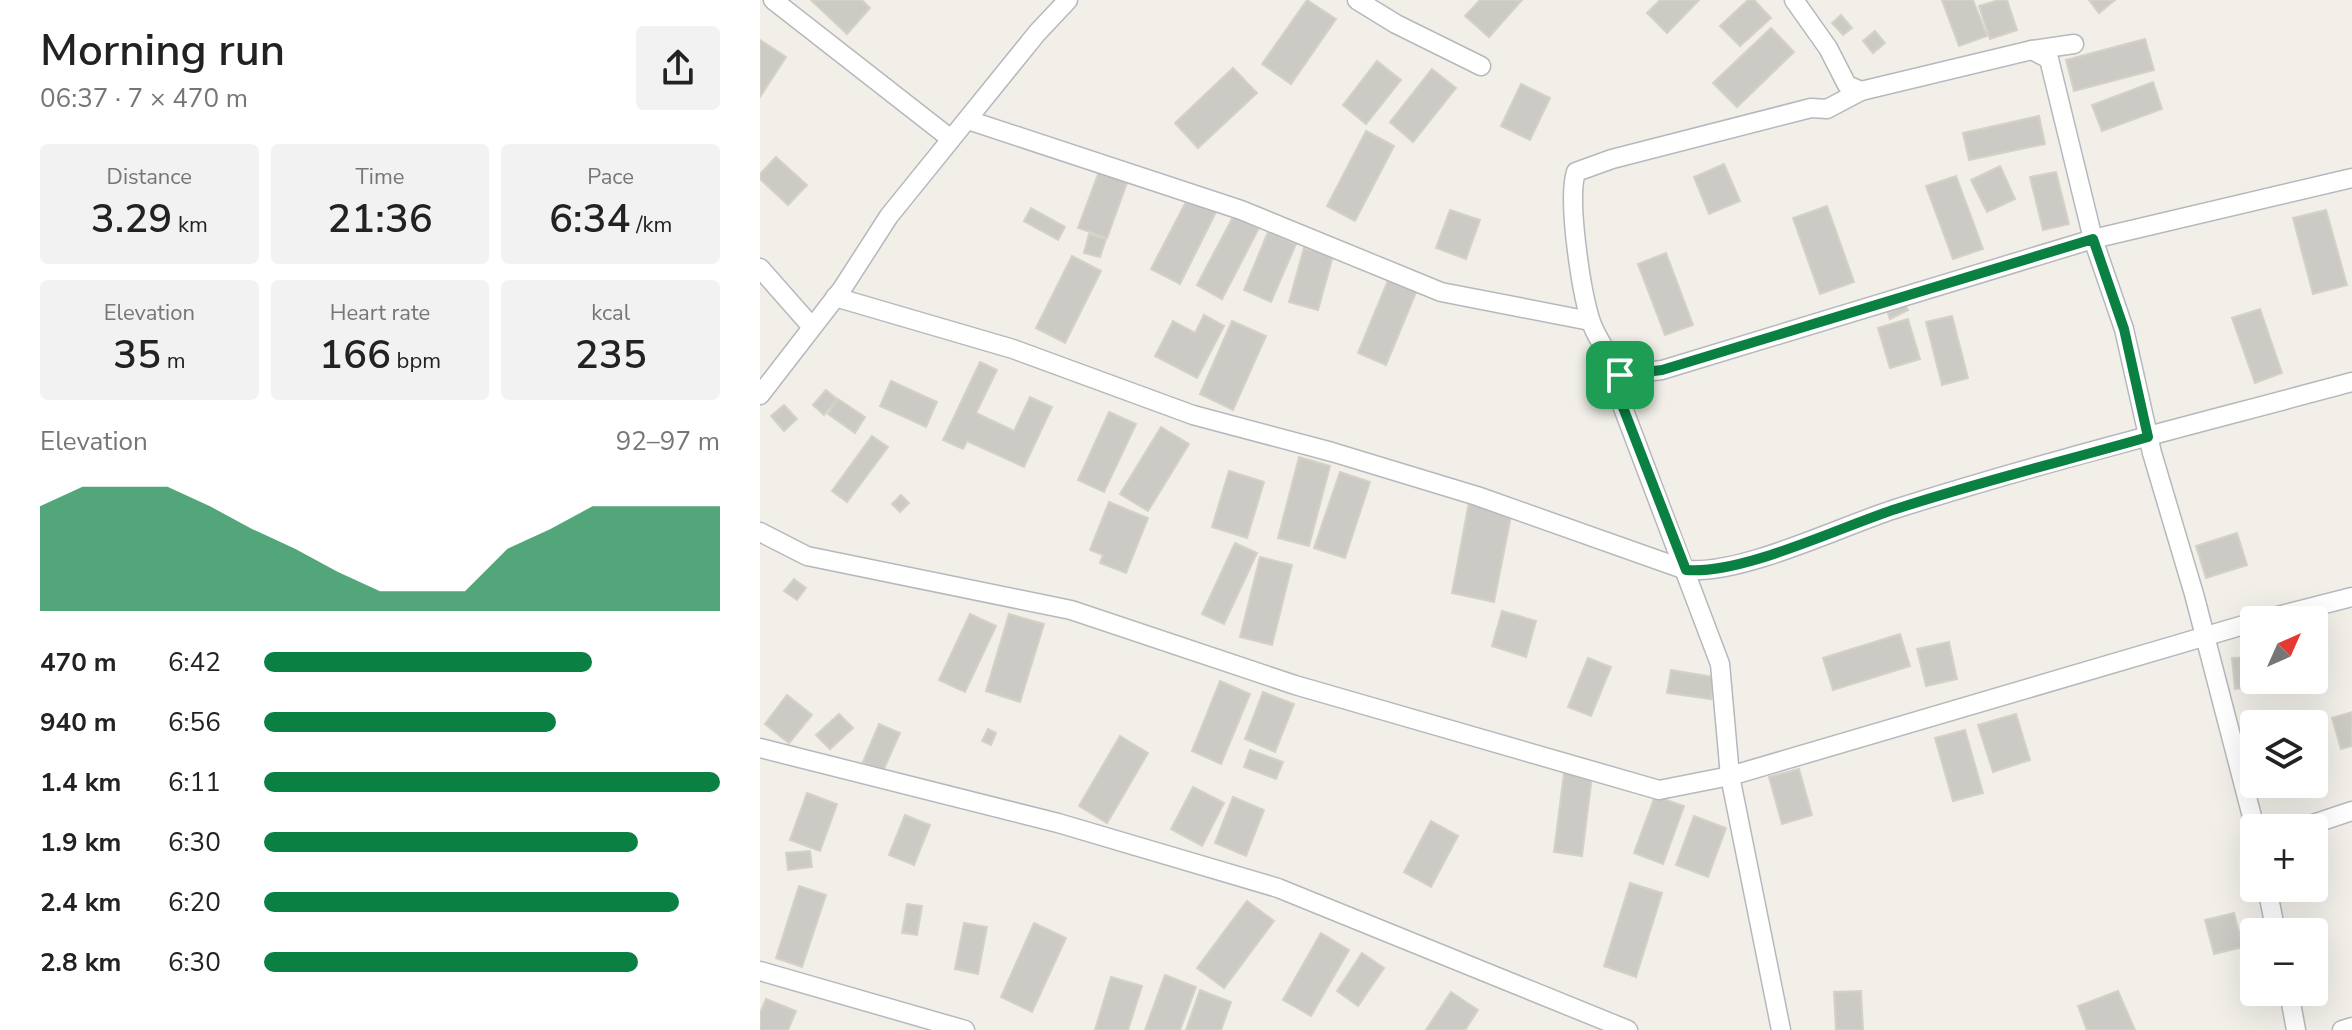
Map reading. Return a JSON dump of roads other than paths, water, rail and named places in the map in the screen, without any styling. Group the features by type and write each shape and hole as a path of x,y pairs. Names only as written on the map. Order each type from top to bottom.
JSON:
{"street":[{"path":"773,0 951,139"},
{"path":"760,395 835,297 889,216 1068,0"},
{"path":"1357,0 1396,24 1481,66"},
{"path":"1794,0 1828,48 1847,85 1861,91"},
{"path":"1781,1030 1730,776 1720,664 1617,392 1620,375 1590,321 1572,207 1576,172 1612,159 1797,111 1827,109 1861,91 2032,50 2074,44"},
{"path":"2032,50 2049,59 2058,85 2093,239 2124,329 2148,437 2205,635 2251,814"},
{"path":"968,120 1241,210 1441,292 1590,321"},
{"path":"1620,375 1662,370 2093,239 2352,178"},
{"path":"760,268 812,327"},
{"path":"835,297 1013,349 1193,415 1332,452 1477,496 1686,570 1700,571 1743,562 1896,509 2352,382"},
{"path":"760,532 807,556 1071,610 1295,685 1659,790 1730,776 2240,626"},
{"path":"2317,606 2352,597"},
{"path":"760,748 1058,823 1278,888 1628,1030"},
{"path":"2328,819 2352,811"},
{"path":"760,971 965,1030"},
{"path":"2292,1006 2296,1030"},
{"path":"2342,1030 2352,1027"}]}
